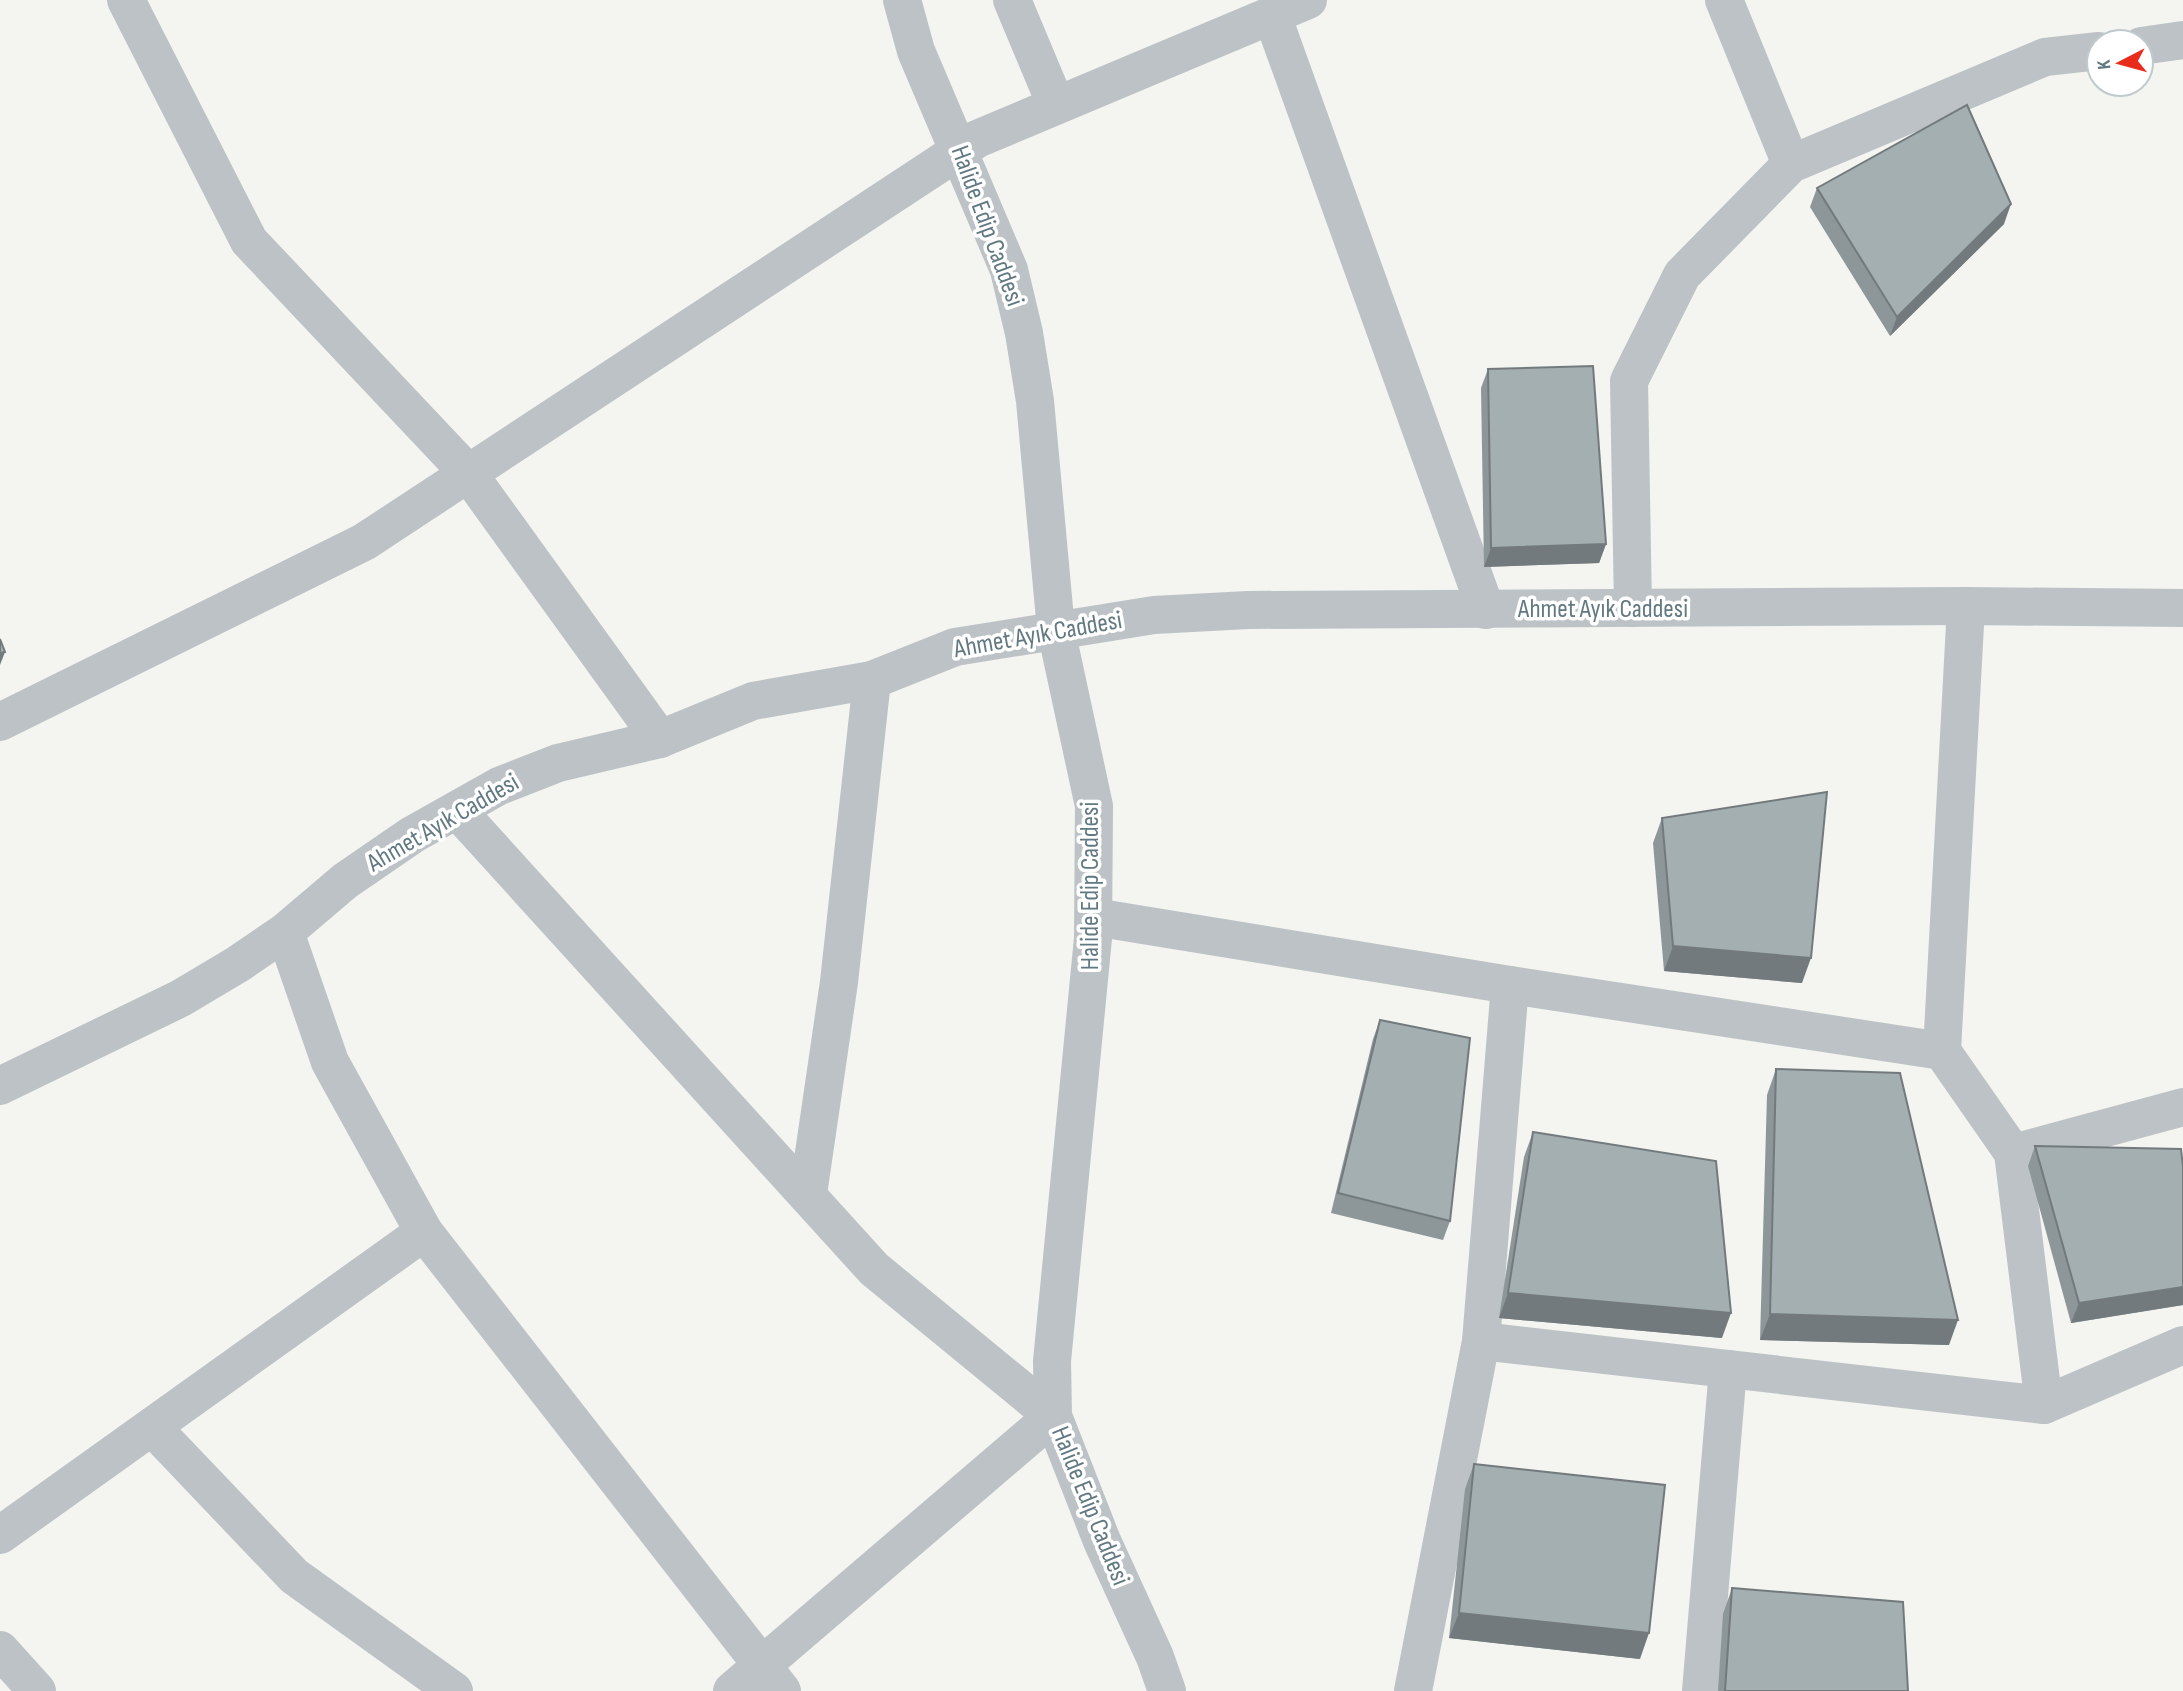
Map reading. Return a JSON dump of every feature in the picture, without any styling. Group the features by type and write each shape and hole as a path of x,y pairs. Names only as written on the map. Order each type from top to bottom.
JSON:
{"street":[{"path":"126,0 249,241 468,473 660,739"},
{"name":"Halide Edip Caddesi","path":"902,0 916,51 1009,270 1024,333 1035,401 1056,629 1094,806 1094,917 1053,1350 1053,1416 1102,1541 1155,1657 1167,1691"},
{"path":"1012,0 1056,105"},
{"path":"0,722 364,541 977,139 1308,0"},
{"path":"1724,0 1791,164"},
{"path":"1272,15 1486,610"},
{"path":"2155,44 2183,40"},
{"path":"1633,608 1629,381 1682,275 1791,164 2045,57 2085,53"},
{"path":"1966,607 1942,1051 2013,1153 2044,1405"},
{"name":"Ahmet Ayık Caddesi","path":"0,1086 181,998 285,932 345,881 412,835 499,786 558,763 660,739 753,701 872,680 955,647 1056,629 1167,614 1248,610 2183,608"},
{"path":"808,1194 839,982 872,680"},
{"path":"457,810 874,1269 1053,1416 771,1679 733,1691"},
{"path":"1094,917 1510,985 1942,1051"},
{"path":"285,932 330,1062 424,1231 771,1679"},
{"path":"1413,1691 1481,1341 1510,985"},
{"path":"2013,1153 2183,1107"},
{"path":"0,1535 424,1231"},
{"path":"1481,1341 2044,1405 2183,1345"},
{"path":"1701,1691 1728,1369"},
{"path":"152,1427 295,1576 454,1691"},
{"path":"0,1650 37,1691"}],"building":[{"path":"1967,105 2011,204 1897,317 1817,188"},
{"path":"1593,366 1606,544 1491,548 1488,369"},
{"path":"0,639 5,652 0,653"},
{"path":"1827,792 1811,958 1673,946 1662,818"},
{"path":"1380,1020 1470,1038 1450,1221 1338,1193"},
{"path":"1776,1069 1900,1073 1958,1320 1770,1314"},
{"path":"1533,1132 1716,1161 1731,1313 1508,1293"},
{"path":"2035,1146 2181,1149 2183,1287 2079,1303"},
{"path":"1474,1464 1665,1485 1649,1633 1459,1613"},
{"path":"1732,1588 1903,1602 1908,1691 1725,1691"}]}
